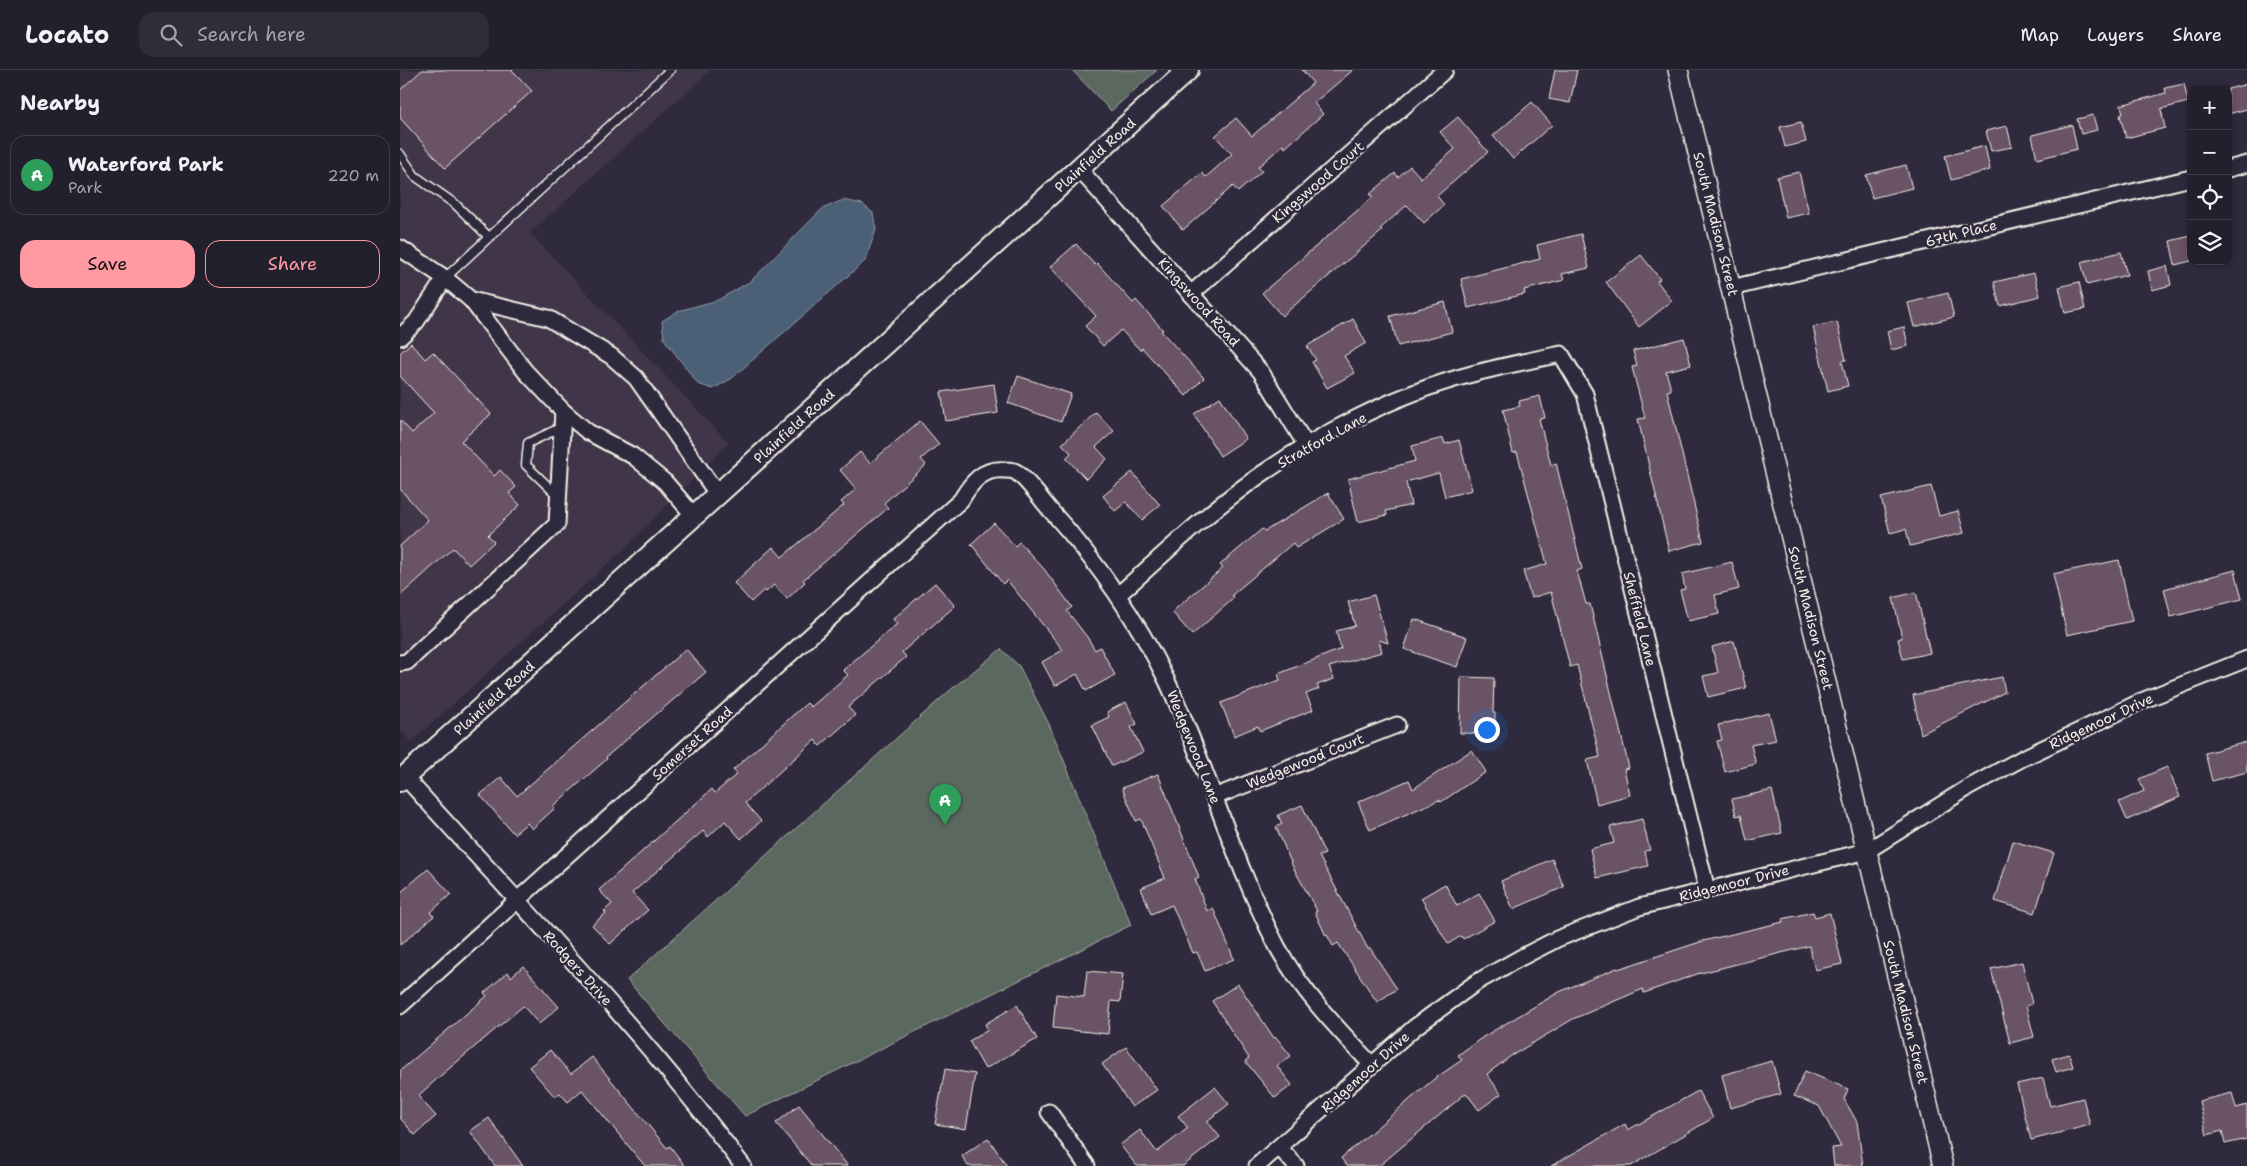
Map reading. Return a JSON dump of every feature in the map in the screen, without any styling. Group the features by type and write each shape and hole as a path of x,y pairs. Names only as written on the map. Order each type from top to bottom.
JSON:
{"main road":[{"name":"Plainfield Road","path":"402,779 1188,70"}],"street":[{"name":"Kingswood Court","path":"1191,294 1446,70"},
{"name":"South Madison Street","path":"1678,70 1943,1166"},
{"path":"2232,168 2247,164"},
{"name":"Kingswood Road","path":"1079,169 1261,372 1306,445"},
{"name":"67th Place","path":"1731,288 2187,179"},
{"path":"400,248 445,278 472,300 563,419 633,456 665,482 694,516"},
{"path":"400,337 416,322 445,278"},
{"path":"472,300 548,318 611,356 636,378 718,495"},
{"name":"Stratford Lane","path":"1118,595 1217,508 1246,485 1306,445 1368,413 1421,391 1472,374 1562,354"},
{"name":"Sheffield Lane","path":"1562,354 1585,394 1707,890"},
{"path":"400,663 407,662 557,524 563,419"},
{"name":"Wedgewood Lane","path":"979,476 997,469 1016,471 1073,536 1118,595 1147,642 1166,681 1259,909 1279,949 1310,996 1372,1065"},
{"name":"Somerset Road","path":"400,1006 961,500 979,476"},
{"name":"Ridgemoor Drive","path":"1257,1166 1280,1148 1415,1027 1445,1004 1520,958 1599,921 1639,907 1867,850 1957,794 2030,755 2144,700 2247,659"},
{"name":"Wedgewood Court","path":"1214,797 1397,725"},
{"name":"Rodgers Drive","path":"402,779 517,901 672,1075 743,1166"},
{"path":"1049,1112 1087,1166"},
{"path":"1280,1148 1296,1166"}],"lane":[{"path":"445,278 667,71"},
{"path":"400,154 415,176 454,204 489,237"},
{"path":"559,496 526,465 528,443 563,419"}],"shaded area":[{"path":"400,70 711,70 530,233 729,443 623,550 411,742 400,730"}],"green space":[{"path":"1072,70 1157,70 1111,111"},
{"path":"1001,649 1019,666 1049,724 1131,925 745,1116 627,980 948,692"}],"water":[{"path":"843,200 862,204 873,213 876,230 865,261 731,379 713,389 698,384 664,339 662,321 678,311 718,300 751,281 822,209"}],"building":[{"path":"422,70 512,70 532,91 445,168 400,118 400,90"},
{"path":"1302,70 1353,70 1314,103 1323,114 1285,148 1283,145 1258,167 1262,171 1238,192 1233,186 1183,230 1163,206 1202,173 1206,177 1232,154 1215,136 1236,118 1252,136 1313,83"},
{"path":"1555,70 1577,70 1570,103 1549,99"},
{"path":"2184,84 2187,102 2161,109 2165,128 2126,138 2120,115 2123,114 2121,105 2166,93 2165,88"},
{"path":"2247,84 2247,109 2232,113 2232,88"},
{"path":"1532,102 1552,125 1513,159 1493,136"},
{"path":"2093,115 2097,130 2081,134 2077,119"},
{"path":"1458,117 1488,152 1437,196 1444,205 1424,223 1407,205 1380,229 1382,231 1282,316 1262,293 1373,197 1370,194 1395,173 1398,177 1410,166 1421,178 1455,149 1440,132"},
{"path":"1801,122 1806,142 1785,147 1780,127"},
{"path":"2072,125 2077,149 2037,159 2032,135"},
{"path":"2007,126 2012,147 1991,151 1986,131"},
{"path":"1985,146 1990,170 1951,180 1945,156"},
{"path":"1906,165 1912,188 1872,198 1866,175"},
{"path":"1799,172 1809,213 1786,218 1777,177"},
{"path":"1581,234 1589,268 1562,274 1564,280 1524,290 1525,294 1468,308 1461,279 1540,259 1537,245"},
{"path":"2187,237 2187,262 2175,265 2170,241"},
{"path":"1076,244 1095,265 1097,263 1133,303 1136,300 1163,330 1161,331 1204,378 1186,396 1142,348 1140,350 1121,330 1103,346 1085,326 1096,316 1050,267"},
{"path":"2121,252 2127,275 2087,285 2081,262"},
{"path":"1641,255 1660,279 1657,281 1672,301 1639,327 1606,282"},
{"path":"2167,266 2171,285 2152,290 2148,271"},
{"path":"2034,273 2040,296 2000,306 1994,282"},
{"path":"2079,282 2085,309 2065,313 2059,287"},
{"path":"1948,293 1954,317 1914,327 1908,303"},
{"path":"1445,302 1452,332 1398,346 1390,316"},
{"path":"1353,319 1366,343 1344,356 1355,373 1327,388 1312,362 1316,360 1307,346"},
{"path":"1837,322 1846,360 1842,361 1848,386 1828,391 1813,327"},
{"path":"1904,327 1908,346 1891,350 1887,331"},
{"path":"1684,338 1691,365 1666,371 1671,390 1667,391 1703,542 1669,551 1638,419 1645,418 1632,367 1637,366 1633,351"},
{"path":"411,343 425,359 433,352 491,414 461,441 494,476 500,470 516,487 509,493 520,505 488,535 494,542 469,565 453,548 400,596 400,546 428,520 400,489 400,420 412,433 434,413 400,376 400,353"},
{"path":"1018,376 1071,394 1061,422 1008,403"},
{"path":"994,384 998,413 946,421 941,392"},
{"path":"1540,396 1545,418 1539,419 1551,465 1556,463 1582,569 1577,571 1586,604 1590,604 1629,768 1624,769 1630,795 1597,804 1587,760 1600,757 1577,665 1570,667 1551,592 1531,598 1523,571 1547,564 1517,452 1513,453 1503,410 1520,406 1519,401"},
{"path":"1220,397 1246,439 1220,456 1194,414"},
{"path":"1096,412 1114,431 1096,447 1107,459 1086,479 1066,458 1071,453 1062,444"},
{"path":"920,421 939,444 921,459 926,465 884,503 888,508 803,580 805,582 787,599 774,585 766,592 764,590 751,602 734,583 773,547 782,557 844,505 841,502 856,489 840,470 860,452 870,463"},
{"path":"1443,438 1445,444 1459,440 1472,490 1445,497 1439,473 1406,482 1411,505 1386,511 1387,515 1358,522 1348,479 1415,461 1412,446"},
{"path":"1132,472 1160,505 1142,520 1126,502 1115,511 1103,496"},
{"path":"1931,486 1939,516 1958,511 1964,533 1910,546 1906,529 1890,533 1881,498"},
{"path":"1328,493 1344,519 1296,548 1293,543 1232,595 1234,598 1192,635 1172,612 1223,568 1220,565 1262,529 1265,531"},
{"path":"994,523 1015,546 1019,542 1044,569 1072,607 1067,611 1095,650 1100,647 1115,675 1086,691 1077,674 1055,686 1042,662 1063,650 1007,580 1003,584 971,544"},
{"path":"2119,560 2132,621 2067,635 2053,574"},
{"path":"1732,562 1739,589 1715,595 1719,614 1688,621 1680,590 1685,589 1682,574"},
{"path":"2235,570 2242,599 2171,617 2164,589"},
{"path":"935,583 955,606 902,652 906,657 848,707 855,715 820,746 815,740 745,803 761,821 741,839 725,821 708,837 703,831 632,893 648,910 610,944 592,925 606,913 604,911 612,904 599,890 712,789 715,793 737,774 733,770 807,703 811,707 848,675 843,670 897,624 893,619"},
{"path":"1916,592 1930,653 1903,659 1898,639 1902,638 1893,598"},
{"path":"1374,595 1388,643 1379,640 1382,652 1329,667 1334,679 1317,685 1319,689 1306,694 1313,710 1260,731 1258,726 1234,736 1221,703 1280,680 1278,674 1341,649 1336,631 1355,626 1348,602"},
{"path":"1414,619 1467,637 1457,667 1404,649"},
{"path":"1734,641 1746,688 1708,697 1703,676 1718,673 1712,647"},
{"path":"686,649 706,672 606,757 607,759 553,806 555,808 532,829 527,823 514,834 480,795 501,777 517,796"},
{"path":"1461,677 1494,678 1493,713 1495,713 1495,734 1460,733"},
{"path":"2002,677 2005,692 1921,734 1913,695"},
{"path":"1126,702 1137,724 1131,727 1143,752 1112,766 1092,725 1109,717 1107,712"},
{"path":"1769,713 1776,740 1751,745 1756,764 1725,772 1717,741 1722,740 1718,725"},
{"path":"2247,742 2247,772 2212,781 2205,753"},
{"path":"1472,750 1486,772 1441,802 1439,800 1370,830 1358,802 1409,780 1413,789"},
{"path":"2167,767 2180,797 2127,820 2119,802 2144,791 2139,779"},
{"path":"1158,774 1199,877 1195,879 1207,911 1213,908 1234,959 1205,971 1197,952 1193,953 1172,905 1151,914 1141,888 1165,878 1141,819 1136,821 1122,788"},
{"path":"1772,790 1782,833 1747,841 1741,815 1736,816 1732,799"},
{"path":"1302,805 1325,854 1319,856 1368,949 1370,948 1397,989 1377,1002 1338,943 1333,946 1326,936 1315,912 1317,911 1293,867 1276,827 1282,824 1278,815"},
{"path":"1642,819 1650,850 1645,851 1648,866 1597,878 1590,849 1614,843 1610,827"},
{"path":"2013,841 2054,853 2035,913 1995,901"},
{"path":"1552,859 1564,887 1513,909 1501,881"},
{"path":"428,869 451,894 430,913 434,916 400,945 400,893"},
{"path":"1445,884 1457,906 1479,893 1495,921 1463,939 1461,936 1448,944 1421,898"},
{"path":"1813,912 1815,917 1830,913 1842,964 1815,970 1809,946 1697,974 1644,993 1643,989 1573,1019 1511,1056 1487,1074 1501,1094 1479,1110 1466,1093 1379,1166 1347,1166 1341,1158 1434,1079 1462,1060 1458,1055 1483,1037 1559,992 1617,968 1703,941 1783,922 1782,919"},
{"path":"2022,962 2032,1004 2026,1006 2034,1037 2010,1043 1991,969"},
{"path":"523,966 559,1007 539,1024 523,1006 438,1078 418,1096 436,1116 415,1135 400,1118 400,1071 487,996 484,993 508,972 511,977"},
{"path":"1087,971 1123,974 1120,1002 1111,1001 1108,1034 1053,1028 1056,994 1084,997"},
{"path":"1238,984 1274,1038 1276,1037 1291,1056 1277,1066 1292,1085 1275,1098 1245,1061 1249,1058 1212,1001"},
{"path":"1017,1005 1037,1039 985,1069 969,1041 988,1030 985,1024"},
{"path":"1126,1047 1157,1090 1132,1107 1102,1064"},
{"path":"550,1050 571,1074 592,1057 667,1148 670,1146 685,1166 645,1166 582,1090 568,1102 560,1093 555,1097 529,1067"},
{"path":"2069,1054 2073,1067 2056,1072 2052,1059"},
{"path":"1772,1061 1781,1094 1730,1108 1722,1075"},
{"path":"945,1069 975,1074 966,1129 935,1124"},
{"path":"1805,1071 1848,1089 1844,1099 1857,1122 1863,1166 1834,1166 1832,1148 1841,1147 1819,1106 1794,1096"},
{"path":"2043,1078 2050,1106 2083,1098 2090,1125 2031,1140 2017,1084"},
{"path":"1215,1087 1229,1104 1207,1121 1220,1137 1183,1166 1137,1166 1120,1145 1140,1130 1157,1152 1188,1128 1178,1116"},
{"path":"1698,1091 1713,1118 1631,1166 1551,1166 1625,1124 1628,1130"},
{"path":"2232,1093 2236,1108 2247,1105 2247,1139 2225,1144 2222,1131 2207,1135 2199,1101"},
{"path":"799,1105 848,1166 812,1166 776,1123"},
{"path":"489,1118 523,1166 495,1166 470,1131"},
{"path":"988,1138 1007,1166 968,1166 962,1156"}],"place":[{"name":"Waterford Park","path":"945,825"}]}
